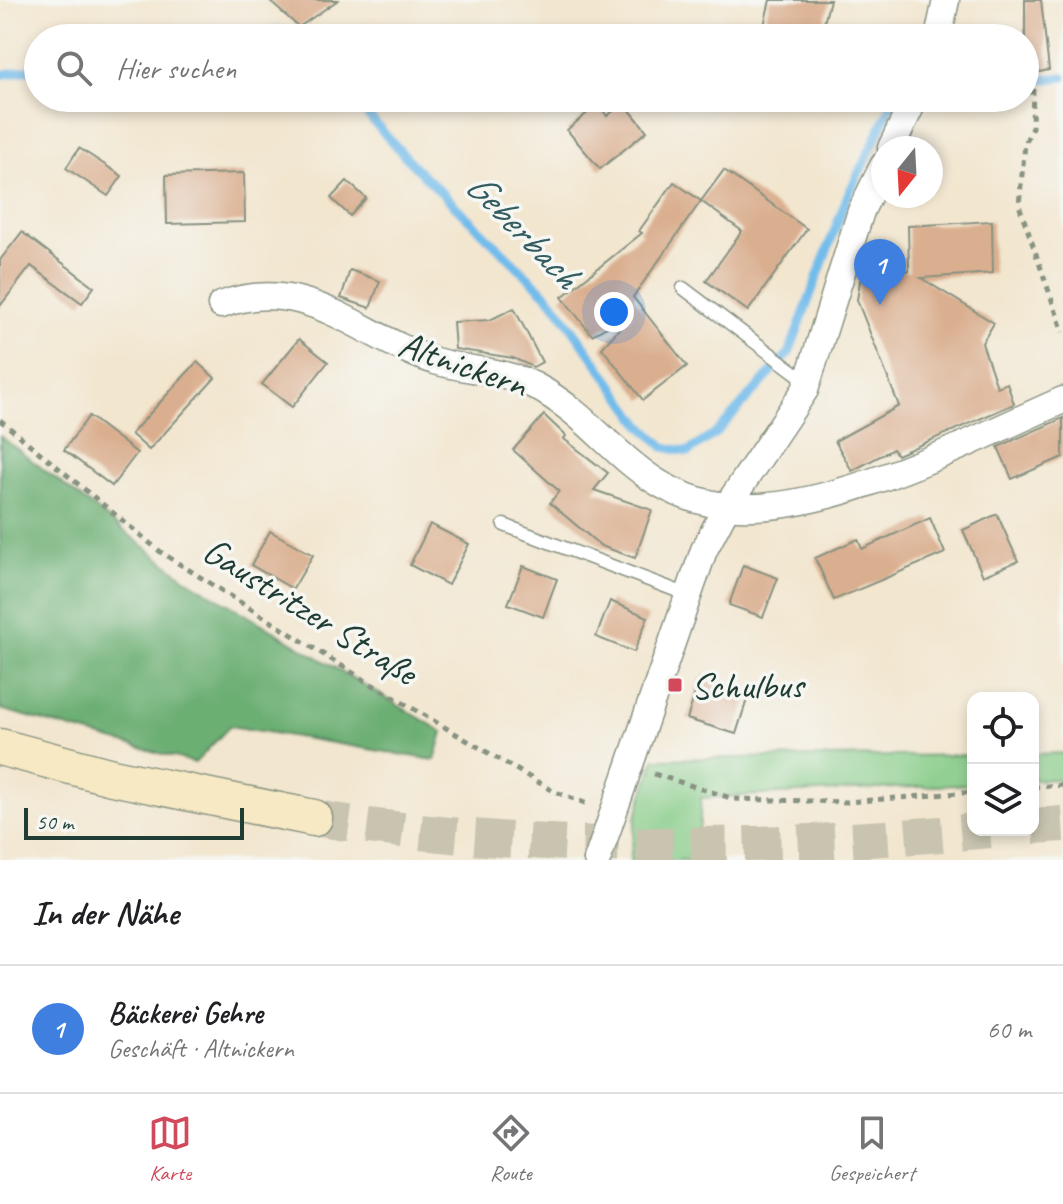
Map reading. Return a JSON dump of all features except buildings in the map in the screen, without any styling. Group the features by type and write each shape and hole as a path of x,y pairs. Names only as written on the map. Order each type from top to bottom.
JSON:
{"main road":[{"path":"0,747 112,777 314,818"}],"street":[{"path":"941,24 946,0"},
{"path":"897,136 908,112"},
{"path":"597,860 704,550 727,506 772,443 808,382 861,211 871,191"},
{"name":"Altnickern","path":"221,305 249,295 276,295 318,306 433,360 506,375 558,402 642,475 668,489 727,506 798,502 866,484 1063,400"}],"lane":[{"path":"683,288 808,382"},
{"path":"504,525 688,595"}],"path":[{"path":"1032,112 1032,127 1025,144 1019,205 1063,332"},
{"name":"Gaustritzer Straße","path":"0,420 162,553 361,678 539,783 613,814"},
{"path":"629,766 734,799 847,802 967,792"},
{"path":"1039,787 1063,785"}],"green space":[{"path":"0,436 188,580 443,732 435,760 230,726 195,763 0,709"},
{"path":"1063,753 1063,779 1039,780 1039,754"},
{"path":"967,755 967,784 701,798 698,860 630,860 636,817 655,759"}],"waterway":[{"name":"Geberbach","path":"0,75 24,71"},
{"name":"Geberbach","path":"1039,80 1063,77"},
{"name":"Geberbach","path":"365,112 414,166 552,300 642,426 664,447 688,452 716,433 789,353 847,197 888,112"}],"tunnel":[{"path":"314,818 483,838 652,845 820,842 967,832"},
{"path":"1039,826 1063,824"}],"place":[{"name":"Bäckerei Gehre","path":"880,305"},
{"name":"Schulbus","path":"675,685"}]}
